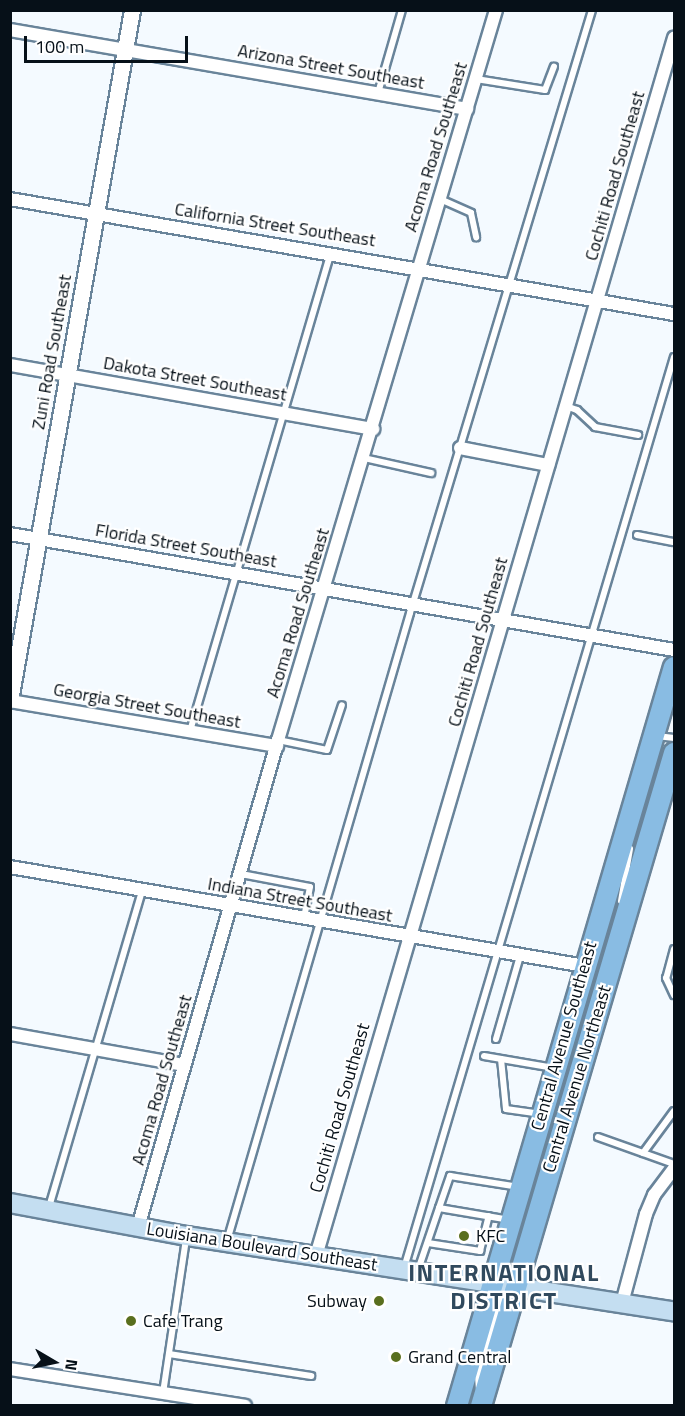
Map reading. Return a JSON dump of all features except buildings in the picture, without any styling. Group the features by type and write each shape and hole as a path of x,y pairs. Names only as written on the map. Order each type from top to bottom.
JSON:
{"main road":[{"name":"Central Avenue Southeast","path":"457,1406 505,1285 510,1220 585,966 664,754 675,667"},
{"name":"Central Avenue Northeast","path":"480,1406 505,1285 664,754"},
{"name":"Louisiana Boulevard Southeast","path":"10,1203 187,1236 675,1311"}],"street":[{"name":"Zuni Road Southeast","path":"10,700 132,10"},
{"name":"Acoma Road Southeast","path":"138,1227 323,589 373,429 418,268 496,10"},
{"name":"Arizona Street Southeast","path":"10,30 467,109"},
{"name":"Cochiti Road Southeast","path":"316,1256 675,38"},
{"name":"California Street Southeast","path":"10,199 675,314"},
{"name":"Dakota Street Southeast","path":"10,365 373,429"},
{"path":"460,448 548,465"},
{"name":"Florida Street Southeast","path":"10,534 675,650"},
{"name":"Georgia Street Southeast","path":"10,700 190,731 278,743"},
{"name":"Indiana Street Southeast","path":"10,867 409,938 585,966"},
{"path":"10,1035 184,1065"},
{"path":"622,1303 646,1214 654,1195 675,1166"},
{"path":"10,1369 245,1406"}],"lane":[{"path":"378,93 402,10"},
{"path":"226,1242 322,922 413,604 592,10"},
{"path":"476,79 546,90 554,67"},
{"path":"440,199 471,213 476,237"},
{"path":"190,731 331,253"},
{"path":"411,1270 590,635 675,357"},
{"path":"566,406 578,410 595,427 638,435"},
{"path":"364,458 430,473"},
{"path":"637,535 675,542"},
{"path":"278,743 327,750 342,705"},
{"path":"664,754 675,738"},
{"name":"Central Avenue Northeast","path":"505,1285 518,1261 617,921 630,849"},
{"path":"241,874 310,887 304,919"},
{"path":"48,1210 142,891"},
{"path":"675,949 666,978 669,990 675,995"},
{"path":"496,1040 520,956"},
{"path":"484,1056 555,1069"},
{"path":"501,1059 507,1108 541,1114"},
{"path":"643,1153 675,1111"},
{"path":"598,1137 675,1166"},
{"path":"411,1270 428,1243 450,1176 520,1187"},
{"path":"439,1208 510,1220"},
{"path":"428,1243 480,1251 489,1216"},
{"path":"163,1393 187,1236"},
{"path":"169,1354 311,1376"}],"place":[{"name":"KFC","path":"464,1236"},
{"name":"Subway","path":"379,1301"},
{"name":"Cafe Trang","path":"131,1321"},
{"name":"Grand Central","path":"396,1357"}],"district":[{"name":"INTERNATIONAL DISTRICT","path":"504,1287"}]}
